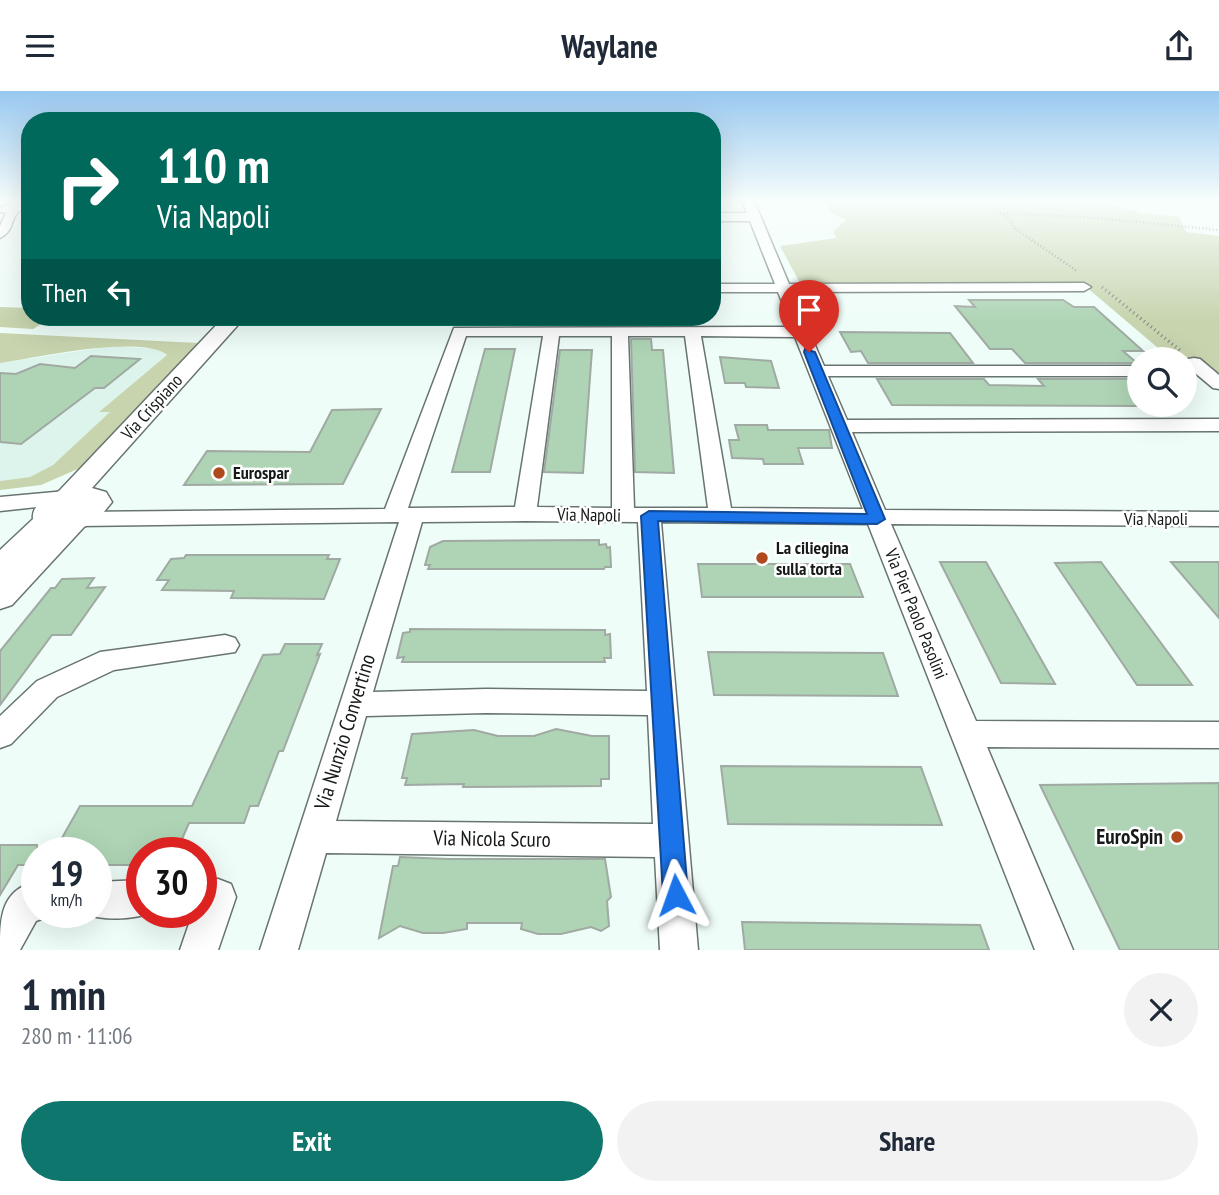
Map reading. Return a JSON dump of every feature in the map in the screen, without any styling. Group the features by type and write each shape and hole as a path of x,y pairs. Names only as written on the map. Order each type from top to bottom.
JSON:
{"main road":[{"name":"Via Crispiano","path":"0,597 227,326"},
{"name":"Via Crispiano","path":"0,568 72,509 244,326"}],"street":[{"name":"Via Pier Paolo Pasolini","path":"764,241 1054,950"},
{"path":"721,288 1087,281"},
{"name":"Via Nunzio Convertino","path":"279,950 355,705 403,515 460,331 552,331"},
{"path":"525,514 552,331 801,332"},
{"path":"620,332 636,516 662,703 679,950"},
{"path":"692,332 721,517"},
{"path":"1197,370 1219,384"},
{"path":"817,371 1127,371"},
{"path":"840,426 1219,425"},
{"path":"0,504 72,509"},
{"path":"0,511 72,509"},
{"name":"Via Napoli","path":"72,509 169,516 525,514 877,519 1219,519"},
{"path":"0,735 47,689 110,660 225,645"},
{"path":"355,705 486,701 662,703"},
{"path":"966,734 1219,735"},
{"name":"Via Nicola Scuro","path":"313,837 672,841"},
{"path":"0,949 21,912"},
{"path":"200,950 207,928"}],"path":[{"path":"1032,241 1087,281 1168,347"}],"shaded area":[{"path":"114,346 156,349 167,355 100,411 111,412 53,465 30,477 0,481 0,363"}],"green space":[{"path":"815,241 1219,241 1219,376 1197,369 1197,347 1157,347 1085,286 800,283 780,246"},
{"path":"0,307 21,308 21,326 38,326 33,329 0,327"},
{"path":"0,333 198,343 80,468 41,485 0,490 0,481 30,477 53,465 110,412 99,412 167,355 154,349 112,347 0,363"}],"building":[{"path":"969,300 1063,300 1074,307 1094,307 1139,347 1127,347 1127,351 1123,351 1127,354 1127,363 1025,363 1012,349 990,349 955,306 975,307"},
{"path":"840,332 950,333 973,363 868,363 861,351 851,352"},
{"path":"631,339 651,339 652,350 663,350 674,473 635,472"},
{"path":"485,349 515,349 490,472 452,472"},
{"path":"560,350 592,350 583,473 544,472"},
{"path":"91,356 140,359 104,388 95,388 21,444 0,442 0,373 16,374 40,364 75,368"},
{"path":"720,357 771,361 779,388 725,383"},
{"path":"877,379 984,379 989,385 1044,386 1038,379 1127,379 1127,406 892,405"},
{"path":"381,409 343,484 184,485 207,451 310,452 332,410"},
{"path":"735,425 767,425 768,430 829,430 832,448 798,448 803,464 764,464 763,459 732,458 729,440 739,440"},
{"path":"599,540 599,545 606,544 607,548 610,547 611,567 428,569 430,565 425,565 430,547 443,541"},
{"path":"186,555 329,555 327,559 340,559 324,599 231,598 234,591 162,590 169,580 157,580 171,559 184,558"},
{"path":"940,562 986,562 1055,684 1001,683"},
{"path":"1101,562 1192,685 1137,685 1055,563"},
{"path":"1171,562 1219,562 1219,618"},
{"path":"698,564 850,564 863,597 702,597"},
{"path":"94,578 87,588 105,587 71,635 52,635 0,705 0,651 51,588 55,588 62,579"},
{"path":"410,629 605,630 605,635 610,634 611,658 604,658 605,662 402,662 404,657 397,658 403,633 410,632"},
{"path":"285,644 322,644 283,751 279,751 258,806 250,806 244,823 189,823 183,837 126,837 126,865 112,865 112,837 62,837 80,806 192,806 263,655 280,654"},
{"path":"708,652 883,653 898,696 714,695"},
{"path":"556,729 592,736 609,736 609,779 601,779 601,786 463,787 464,784 405,785 407,778 402,778 412,734 474,730 498,736 534,736"},
{"path":"721,766 921,767 942,825 728,824"},
{"path":"1219,783 1219,950 1120,950 1040,785"},
{"path":"0,845 21,845 21,865 18,865 0,895"},
{"path":"400,857 605,859 611,897 607,901 609,926 601,931 591,927 561,934 538,934 521,929 522,923 467,923 467,929 443,933 423,933 400,926 379,938 393,866 398,866"},
{"path":"742,922 980,925 989,950 745,950"}],"place":[{"name":"Eurospar","path":"219,473"},
{"name":"La ciliegina sulla torta","path":"762,558"},
{"name":"EuroSpin","path":"1177,837"}],"route":[{"path":"676,895 649,516 877,519 809,352"}]}
